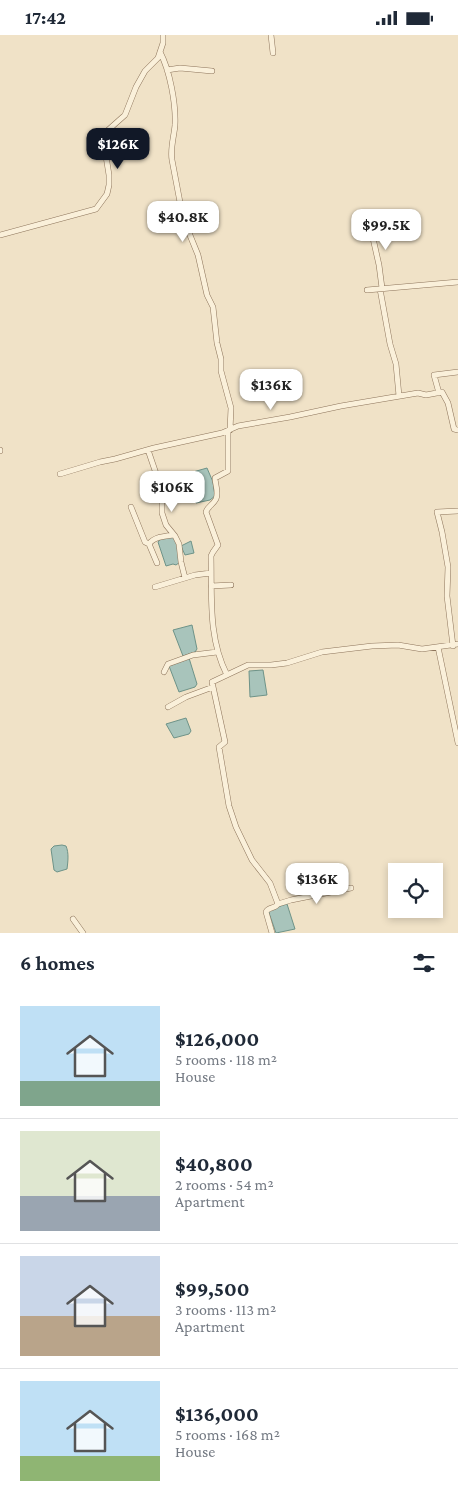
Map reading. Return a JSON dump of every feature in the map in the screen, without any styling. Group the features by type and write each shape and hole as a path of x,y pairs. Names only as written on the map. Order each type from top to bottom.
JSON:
{"street":[{"path":"0,235 91,211 98,207 107,193 109,185 105,151 107,131 125,115 136,87 145,71 157,61 163,35"},
{"path":"271,35 273,53"},
{"path":"160,52 172,92 175,118 171,151 183,218 198,255 207,295 213,307 217,343 222,359 221,371 231,408 228,471 216,477 217,493 215,501 207,508 206,512 218,544 211,554 214,637 217,652 226,675"},
{"path":"166,70 180,68 212,71"},
{"path":"368,216 379,265 390,344 396,364 399,396"},
{"path":"367,290 458,282"},
{"path":"439,393 434,375 458,372"},
{"path":"60,474 100,462 229,430 238,426 418,393 426,395 442,392 448,403 454,429 458,430"},
{"path":"148,450 162,491 162,513 166,525 175,536 180,548 185,578"},
{"path":"131,507 145,543 149,544 157,563"},
{"path":"278,904 270,883 256,866 238,833 230,811 219,747 225,742 212,682 248,665 287,663 322,652 384,645 422,649 455,645 447,596 447,560 436,512 458,511"},
{"path":"149,544 161,536 173,535"},
{"path":"155,587 211,573"},
{"path":"211,586 230,585"},
{"path":"438,647 458,743"},
{"path":"164,672 168,664 193,655 217,652"},
{"path":"168,707 186,697 213,687"},
{"path":"272,933 266,912 267,909 292,900 351,888"},
{"path":"73,919 83,933"}],"water":[{"path":"207,468 213,482 215,496 210,500 196,503 186,479 186,474"},
{"path":"174,536 179,548 180,562 176,565 166,566 158,542 161,538"},
{"path":"191,541 194,553 185,555 181,546"},
{"path":"192,625 197,649 195,652 183,656 173,630"},
{"path":"189,658 197,684 195,687 179,692 169,666"},
{"path":"263,670 267,695 250,697 249,671"},
{"path":"186,718 191,731 189,734 174,738 166,724"},
{"path":"54,846 66,846 68,851 67,869 57,872 54,870 51,849"},
{"path":"287,904 295,929 276,933 268,910"}]}
